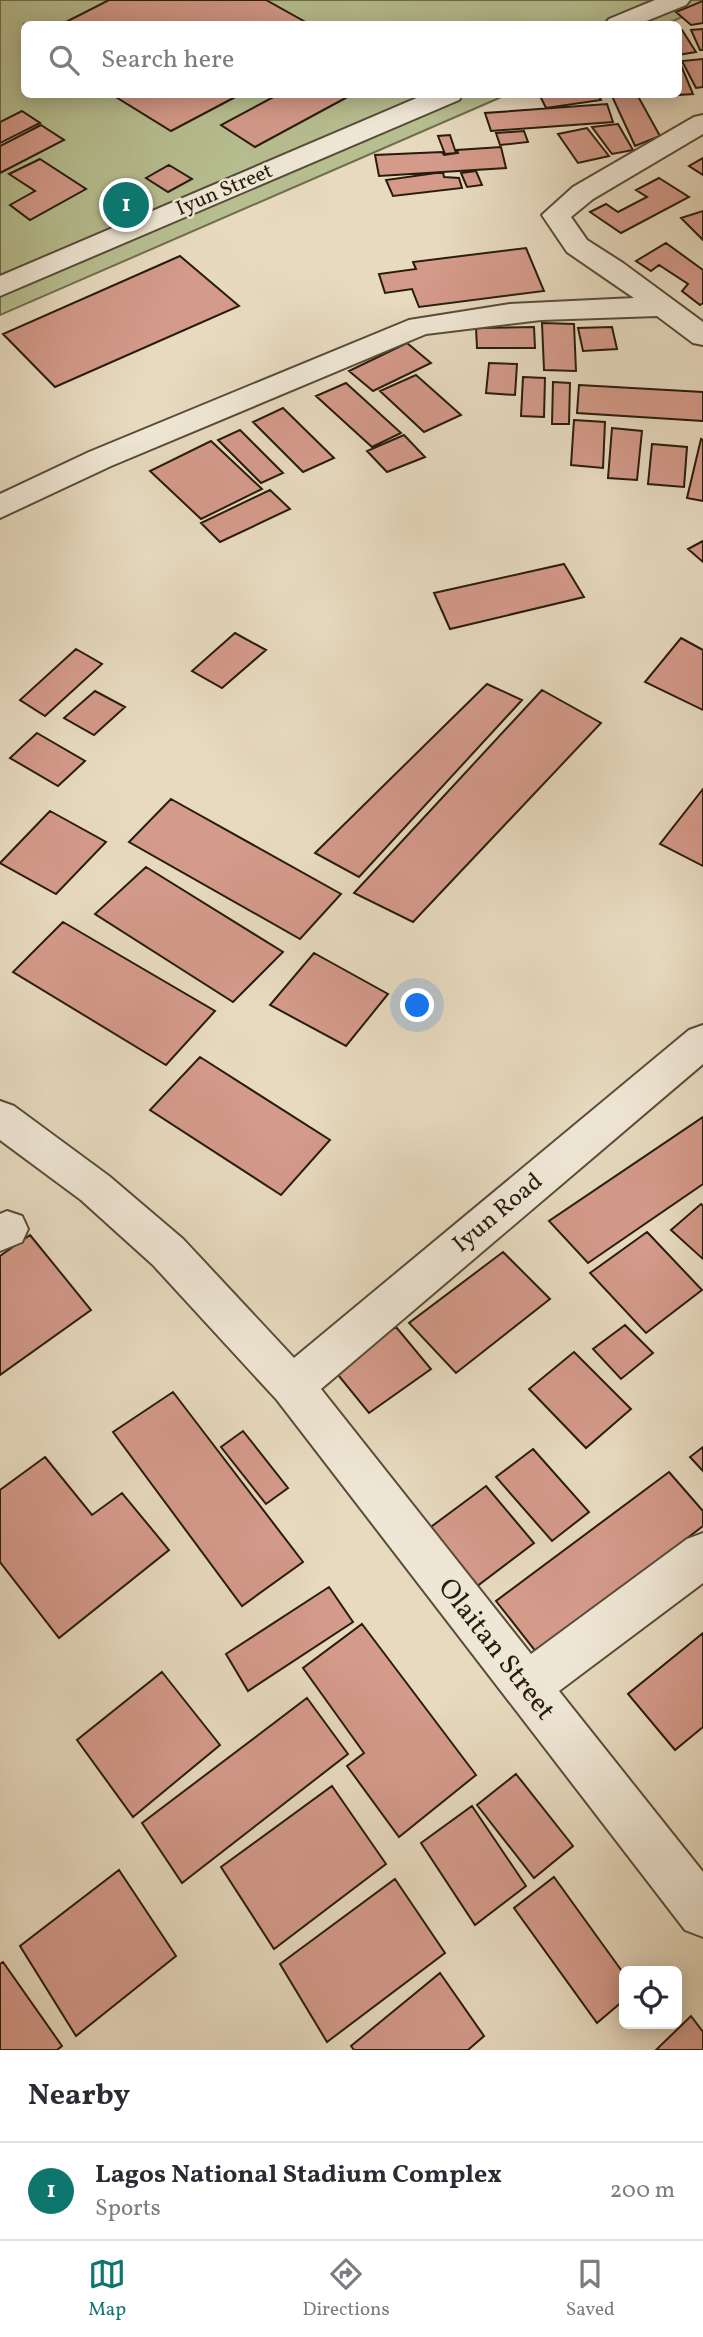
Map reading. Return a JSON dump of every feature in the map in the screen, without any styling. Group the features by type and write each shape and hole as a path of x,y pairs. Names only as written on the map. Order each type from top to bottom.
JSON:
{"street":[{"path":"625,21 677,0"},
{"name":"Iyun Street","path":"0,287 441,98"},
{"path":"703,123 583,193 556,215 577,246 703,336"},
{"path":"0,507 100,459 419,326 472,315 606,307 664,307"},
{"name":"Iyun Road","path":"292,1386 703,1041"},
{"name":"Olaitan Street","path":"0,1118 94,1188 168,1252 292,1386 703,1912"},
{"path":"528,1685 703,1555"}],"green space":[{"path":"0,0 703,0 703,8 673,21 21,21 21,98 499,98 0,315"}],"building":[{"path":"109,0 266,0 304,21 68,21"},
{"path":"703,1 703,23 691,25 676,12"},
{"path":"703,29 703,50 700,50 691,30"},
{"path":"682,30 696,52 682,54"},
{"path":"703,59 703,87 696,88 682,61"},
{"path":"682,68 693,94 682,95"},
{"path":"117,98 233,98 171,131"},
{"path":"272,98 346,98 255,147 221,125"},
{"path":"541,98 601,100 546,108"},
{"path":"613,98 639,98 660,136 635,146"},
{"path":"607,104 613,122 491,131 485,113"},
{"path":"22,111 40,123 0,143 0,122"},
{"path":"618,124 633,150 612,154 592,127"},
{"path":"41,125 64,140 0,173 0,146"},
{"path":"587,128 609,156 578,163 558,134"},
{"path":"524,131 528,142 500,145 496,133"},
{"path":"450,135 456,153 445,154 438,136"},
{"path":"501,147 506,168 379,176 375,155 442,152 444,155 458,153 457,150"},
{"path":"703,158 703,175 689,166"},
{"path":"40,159 86,189 30,220 10,205 35,191 9,174"},
{"path":"169,165 192,179 168,192 146,178"},
{"path":"476,171 482,185 467,187 461,173"},
{"path":"443,172 444,177 459,178 462,188 393,196 386,180"},
{"path":"659,178 689,197 621,233 590,212 606,204 618,212 647,197 636,190"},
{"path":"703,211 703,240 681,218"},
{"path":"666,243 703,270 703,303 700,305 682,291 688,284 659,265 651,271 636,261"},
{"path":"526,248 544,291 419,307 412,289 385,293 379,274 416,269 413,262"},
{"path":"180,256 239,306 55,387 3,334"},
{"path":"542,323 574,324 576,371 544,370"},
{"path":"534,327 535,348 477,348 476,328"},
{"path":"612,327 617,349 583,351 578,328"},
{"path":"407,343 431,363 373,391 349,371"},
{"path":"489,363 517,364 515,395 486,393"},
{"path":"416,375 461,415 424,432 380,391"},
{"path":"523,377 545,378 544,417 521,416"},
{"path":"553,382 570,383 569,424 552,424"},
{"path":"346,383 401,433 372,447 316,396"},
{"path":"579,385 703,392 703,421 577,413"},
{"path":"283,408 334,458 303,472 253,422"},
{"path":"574,420 605,422 603,468 571,465"},
{"path":"612,428 642,431 637,480 608,478"},
{"path":"240,430 283,473 261,483 218,440"},
{"path":"404,435 425,457 387,472 367,451"},
{"path":"701,439 703,440 703,501 687,498"},
{"path":"211,441 262,489 201,519 150,471"},
{"path":"652,444 687,447 684,487 648,484"},
{"path":"270,490 290,509 220,542 201,523"},
{"path":"703,541 703,562 688,549"},
{"path":"564,564 584,597 450,629 434,593"},
{"path":"235,633 266,650 222,688 192,671"},
{"path":"681,638 703,650 703,710 645,682"},
{"path":"76,649 102,664 45,716 20,700"},
{"path":"487,684 522,700 359,877 315,853"},
{"path":"542,690 601,723 413,922 354,893"},
{"path":"95,691 125,707 94,735 64,718"},
{"path":"37,733 85,761 58,786 10,758"},
{"path":"703,789 703,866 660,844"},
{"path":"171,799 341,894 300,939 129,842"},
{"path":"50,811 106,842 56,894 0,863"},
{"path":"146,867 283,952 233,1002 95,914"},
{"path":"63,922 215,1011 166,1065 13,972"},
{"path":"314,953 388,994 346,1046 270,1005"},
{"path":"200,1057 330,1140 281,1195 150,1110"},
{"path":"703,1117 703,1184 588,1263 549,1221"},
{"path":"701,1204 703,1206 703,1259 671,1230"},
{"path":"647,1232 702,1290 646,1333 590,1273"},
{"path":"30,1235 91,1310 0,1375 0,1256"},
{"path":"503,1252 550,1299 456,1373 409,1323"},
{"path":"625,1325 653,1353 621,1379 593,1349"},
{"path":"396,1327 431,1369 369,1413 334,1370"},
{"path":"574,1352 631,1409 586,1448 529,1389"},
{"path":"173,1392 303,1562 242,1606 113,1432"},
{"path":"243,1431 288,1488 266,1504 221,1447"},
{"path":"703,1447 703,1471 690,1457"},
{"path":"533,1449 589,1512 552,1541 496,1477"},
{"path":"45,1457 92,1515 122,1493 169,1550 59,1638 0,1562 0,1490"},
{"path":"669,1472 703,1511 703,1526 537,1653 496,1601"},
{"path":"486,1486 534,1543 468,1593 420,1535"},
{"path":"329,1587 353,1622 248,1691 226,1654"},
{"path":"362,1624 476,1775 399,1837 347,1766 364,1753 303,1668"},
{"path":"703,1633 703,1727 675,1750 628,1694"},
{"path":"162,1672 220,1745 133,1817 77,1740"},
{"path":"307,1698 348,1754 182,1883 142,1823"},
{"path":"516,1774 573,1846 534,1878 477,1805"},
{"path":"332,1786 386,1864 274,1949 221,1867"},
{"path":"472,1806 526,1886 475,1925 421,1843"},
{"path":"119,1870 176,1956 76,2036 20,1946"},
{"path":"554,1877 619,1967 619,2004 597,2023 514,1908"},
{"path":"395,1879 445,1953 327,2042 280,1964"},
{"path":"3,1962 62,2046 57,2050 0,2050 0,1964"},
{"path":"440,1973 484,2036 468,2050 354,2050 351,2046"},
{"path":"691,2016 703,2032 703,2050 656,2050 678,2029 682,2029 682,2025"}],"place":[{"name":"Lagos National Stadium Complex","path":"126,205"}]}
